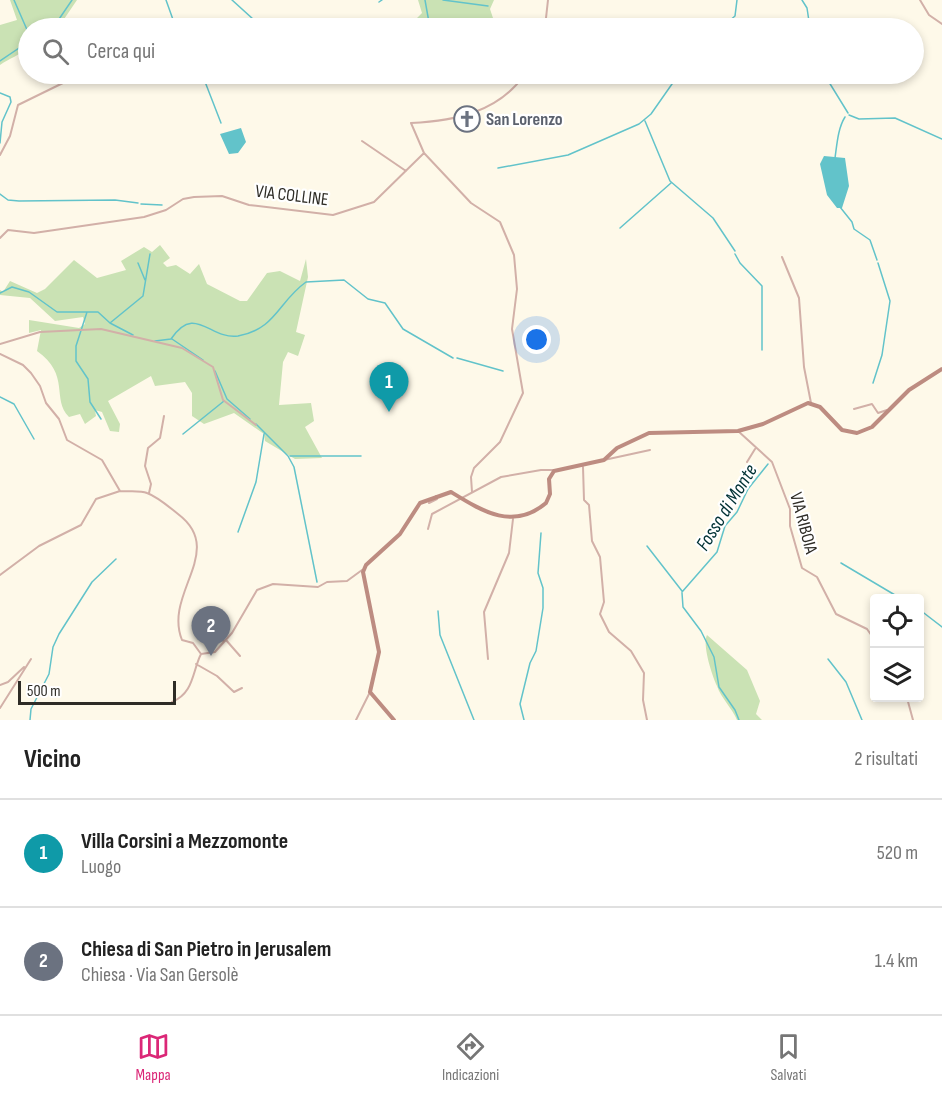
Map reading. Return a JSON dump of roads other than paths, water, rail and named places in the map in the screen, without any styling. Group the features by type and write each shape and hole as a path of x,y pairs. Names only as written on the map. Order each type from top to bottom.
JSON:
{"main road":[{"path":"394,720 370,692 379,652 363,570 400,534 418,505 449,492 485,512 513,519 527,515 545,505 549,496 549,479 557,470 583,467 604,460 617,448 649,433 738,431 763,424 810,403 820,407 838,427 854,433 868,430 909,390 942,369"}],"street":[{"path":"546,18 548,0"},
{"path":"920,0 929,15 942,24"},
{"path":"0,155 10,136 18,105 61,84"},
{"path":"472,492 471,477 474,468 501,442 523,392 517,369 512,329 517,289 514,255 500,222 471,203 423,153 411,123 443,120 494,106 517,84"},
{"path":"362,141 406,171"},
{"name":"VIA COLLINE","path":"0,238 8,230 34,233 144,217 161,212 183,199 194,197 222,196 249,205 333,215 374,202 423,153"},
{"path":"782,257 799,298 804,367 810,403"},
{"path":"0,344 40,332 101,329 182,348 213,367 223,399 256,425"},
{"path":"0,354 28,370 40,386 46,403 59,419 67,440 99,457 120,491"},
{"path":"854,409 872,405 878,413 890,409"},
{"path":"149,494 151,479 145,466 148,448 160,438 164,416"},
{"name":"VIA RIBOIA","path":"738,431 755,449 772,462 790,509 790,526 802,568 817,577 836,614 867,629 870,633"},
{"path":"747,462 755,449"},
{"path":"604,460 650,450"},
{"path":"583,467 584,500 589,505 592,541 600,557 604,602 600,614 609,632 631,651 644,673 643,700 647,720"},
{"path":"428,529 431,515 501,477 542,470 557,470"},
{"path":"0,575 39,546 81,525 96,499 120,491 149,494 181,516 196,534 197,558 187,580 177,620 182,640 193,643 201,654"},
{"path":"429,503 437,500 436,496"},
{"path":"488,659 484,612 509,553 513,519"},
{"path":"201,654 215,652 236,629 257,590 273,584 318,587 330,582 346,581 363,570"},
{"path":"208,635 225,641 240,656"},
{"path":"172,702 184,694 192,682 201,654"},
{"path":"0,685 8,682 31,659"},
{"path":"196,664 217,676 234,692 242,688"},
{"path":"0,708 24,672 24,667"},
{"path":"356,720 370,692"},
{"path":"908,702 913,720"}],"water":[{"path":"241,128 246,142 238,153 229,154 220,134"},
{"path":"824,156 845,158 849,186 842,208 837,208 827,195 820,164"}],"waterway":[{"path":"14,0 22,18"},
{"path":"60,18 72,0"},
{"path":"166,0 172,18"},
{"path":"232,0 252,18"},
{"path":"425,0 428,18"},
{"path":"443,0 488,6"},
{"path":"733,18 735,16 737,0"},
{"path":"802,0 807,8 808,18"},
{"path":"0,61 18,49"},
{"path":"206,84 221,123"},
{"path":"498,168 568,155 639,124 651,114 672,84"},
{"path":"830,84 848,113"},
{"path":"0,93 10,97 11,102 2,122 0,143"},
{"path":"849,115 859,119 895,118 942,139"},
{"path":"835,158 839,131 845,117"},
{"path":"645,121 670,181 713,218 735,251"},
{"path":"620,228 671,183"},
{"path":"0,194 8,200 19,201 115,200 138,203"},
{"path":"141,204 162,205"},
{"path":"840,207 852,222 854,229 870,240 877,260"},
{"path":"110,323 143,296 150,254"},
{"path":"735,254 740,263 762,286 762,350"},
{"path":"138,263 145,280"},
{"path":"873,383 882,355 890,301 878,263"},
{"path":"171,339 180,329 195,323 228,336 251,332 269,321 306,282 344,280 368,299 385,303 403,329 453,358"},
{"path":"0,293 12,287 29,292 57,312 98,312 110,323 133,335"},
{"path":"87,312 76,346 76,361 88,379 90,402 101,419"},
{"path":"155,341 171,339"},
{"path":"172,339 203,360"},
{"path":"457,358 503,371"},
{"path":"215,371 227,399 250,419"},
{"path":"0,397 14,404 34,439"},
{"path":"183,434 224,401"},
{"path":"256,424 288,456 294,467 317,582"},
{"path":"238,532 256,482 264,434"},
{"path":"290,456 361,456"},
{"name":"Fosso di Monte","path":"682,592 717,552 725,526 737,512 748,489 768,464"},
{"path":"524,720 520,704 530,663 536,651 543,608 543,588 538,573 541,533"},
{"path":"647,546 682,591"},
{"path":"30,720 31,709 49,674 53,647 59,634 92,582 116,559"},
{"path":"841,563 893,594"},
{"name":"Fosso di Monte","path":"682,593 683,607 701,631 714,657 719,687 739,720"},
{"path":"438,611 440,635 474,720"},
{"path":"924,613 942,627"},
{"path":"828,659 846,682 862,720"}],"place":[{"name":"San Lorenzo","path":"467,119"},
{"name":"Villa Corsini a Mezzomonte","path":"389,412"},
{"name":"Chiesa di San Pietro in Jerusalem","path":"211,656"}]}
